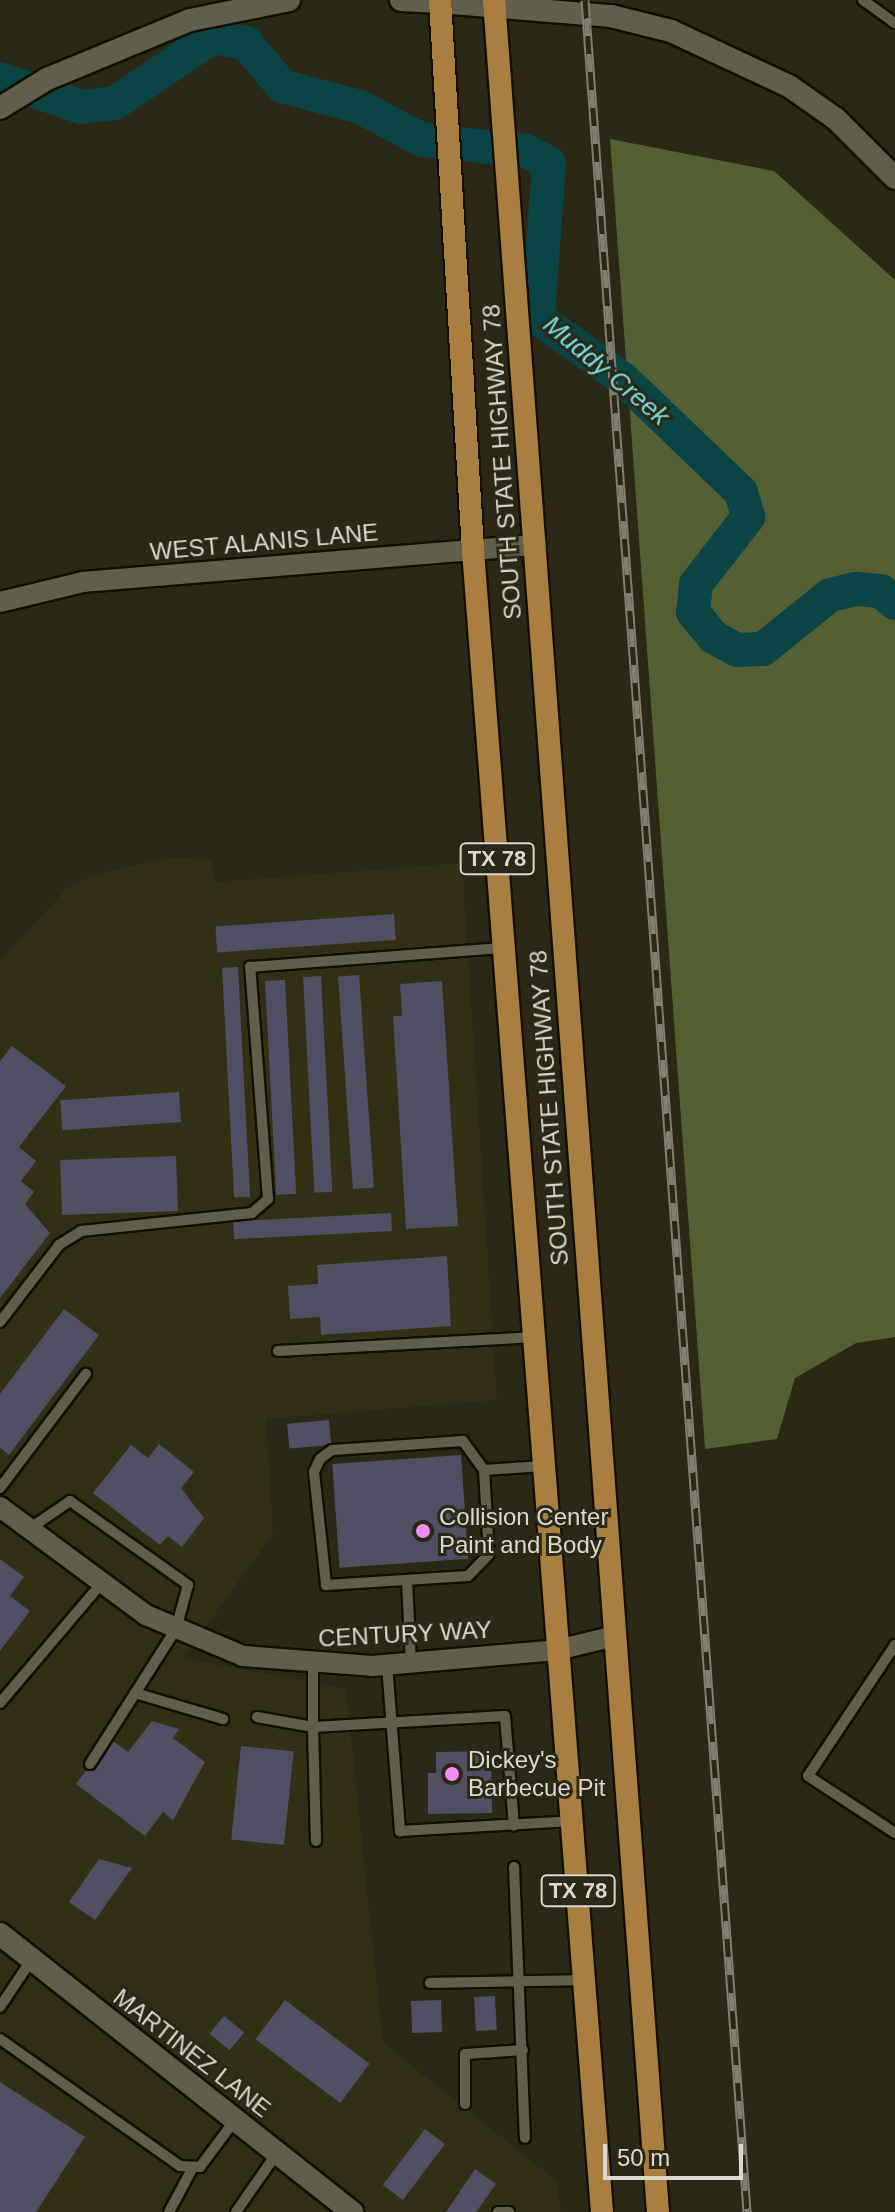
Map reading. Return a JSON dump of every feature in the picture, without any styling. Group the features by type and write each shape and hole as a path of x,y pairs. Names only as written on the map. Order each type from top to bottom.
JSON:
{"main road":[{"name":"SOUTH STATE HIGHWAY 78","path":"440,1 473,551 602,2212"},
{"name":"SOUTH STATE HIGHWAY 78","path":"494,2 658,2212"}],"street":[{"path":"0,108 117,48 262,3 289,0"},
{"path":"401,0 494,2 611,16 738,58 836,119 895,178"},
{"name":"WEST ALANIS LANE","path":"0,602 83,582 535,545"},
{"name":"CENTURY WAY","path":"0,1507 101,1584 176,1629 243,1656 313,1666 387,1665 557,1650 615,1636"},
{"name":"MARTINEZ LANE","path":"0,1934 352,2212"}],"lane":[{"path":"863,0 895,23"},
{"path":"0,1322 59,1245 81,1231 252,1213 268,1199 250,967 504,948"},
{"path":"278,1351 533,1337"},
{"path":"0,1488 86,1374"},
{"path":"463,1441 484,1470 489,1554 482,1568 407,1581 326,1585 314,1472 320,1459 332,1450 463,1441"},
{"path":"484,1470 543,1466"},
{"path":"29,1529 58,1503 83,1506 188,1585 176,1629 90,1764"},
{"path":"407,1581 411,1663"},
{"path":"0,1703 101,1584"},
{"path":"895,1645 808,1776 895,1833"},
{"path":"387,1665 396,1824 414,1834 571,1821"},
{"path":"313,1666 316,1841"},
{"path":"135,1693 223,1719"},
{"path":"257,1717 313,1727 505,1716 514,1826"},
{"path":"514,1867 521,1978 525,2138"},
{"path":"0,2007 32,1959"},
{"path":"430,1983 521,1978 585,1980"},
{"path":"0,2039 192,2169"},
{"path":"465,2104 465,2054 523,2050"},
{"path":"169,2212 192,2169 235,2120"},
{"path":"236,2212 277,2153"},
{"path":"498,2212 509,2212"}],"shaded area":[{"path":"171,858 211,859 214,882 462,863 497,1400 266,1419 273,1534 183,1658 346,1689 383,2043 557,2181 561,2212 0,2212 0,961 67,888 95,874"}],"green space":[{"path":"610,139 774,171 895,280 895,1337 856,1343 795,1378 777,1439 705,1449"}],"building":[{"path":"394,914 396,940 217,952 215,926"},
{"path":"238,967 250,1197 234,1198 222,968"},
{"path":"359,975 374,1187 353,1189 338,976"},
{"path":"321,976 332,1192 314,1193 303,977"},
{"path":"285,980 296,1194 276,1195 265,981"},
{"path":"442,981 458,1226 406,1229 393,1016 402,1016 400,984"},
{"path":"12,1046 66,1086 19,1147 36,1161 21,1181 34,1192 25,1204 50,1233 0,1298 0,1061"},
{"path":"179,1092 181,1122 62,1130 60,1100"},
{"path":"176,1156 178,1211 62,1215 60,1160"},
{"path":"391,1213 392,1231 234,1239 233,1221"},
{"path":"447,1256 451,1326 321,1335 320,1317 290,1319 288,1286 318,1284 317,1265"},
{"path":"64,1309 99,1335 9,1455 0,1448 0,1394"},
{"path":"329,1420 331,1445 289,1449 287,1424"},
{"path":"159,1444 194,1472 181,1488 204,1518 182,1547 168,1536 160,1545 93,1493 131,1445 148,1458"},
{"path":"461,1455 468,1559 340,1568 332,1464"},
{"path":"0,1559 24,1577 10,1596 30,1611 0,1651"},
{"path":"152,1721 179,1729 173,1738 205,1762 173,1820 163,1812 145,1836 76,1784 110,1739 128,1752"},
{"path":"241,1746 294,1752 284,1845 231,1839"},
{"path":"491,1751 492,1813 428,1814 428,1773 436,1773 436,1752"},
{"path":"99,1859 132,1868 95,1920 69,1902"},
{"path":"495,1996 497,2030 476,2031 474,1997"},
{"path":"285,2000 370,2064 340,2103 256,2039"},
{"path":"441,2000 442,2032 412,2033 411,2001"},
{"path":"224,2016 244,2032 230,2050 210,2034"},
{"path":"0,2082 85,2137 36,2212 0,2212"},
{"path":"425,2129 445,2144 403,2200 383,2185"},
{"path":"475,2169 496,2184 476,2212 446,2212"}],"waterway":[{"name":"Muddy Creek","path":"0,79 81,107 115,103 213,37 246,43 282,86 360,107 422,140 526,151 549,163 538,318 623,379 741,492 748,517 696,584 693,612 713,637 737,650 763,649 830,595 856,589 881,591 895,603"}],"railway":[{"path":"585,0 747,2212"}],"place":[{"name":"Collision Center Paint and Body","path":"423,1531"},
{"name":"Dickey's Barbecue Pit","path":"452,1774"}]}
